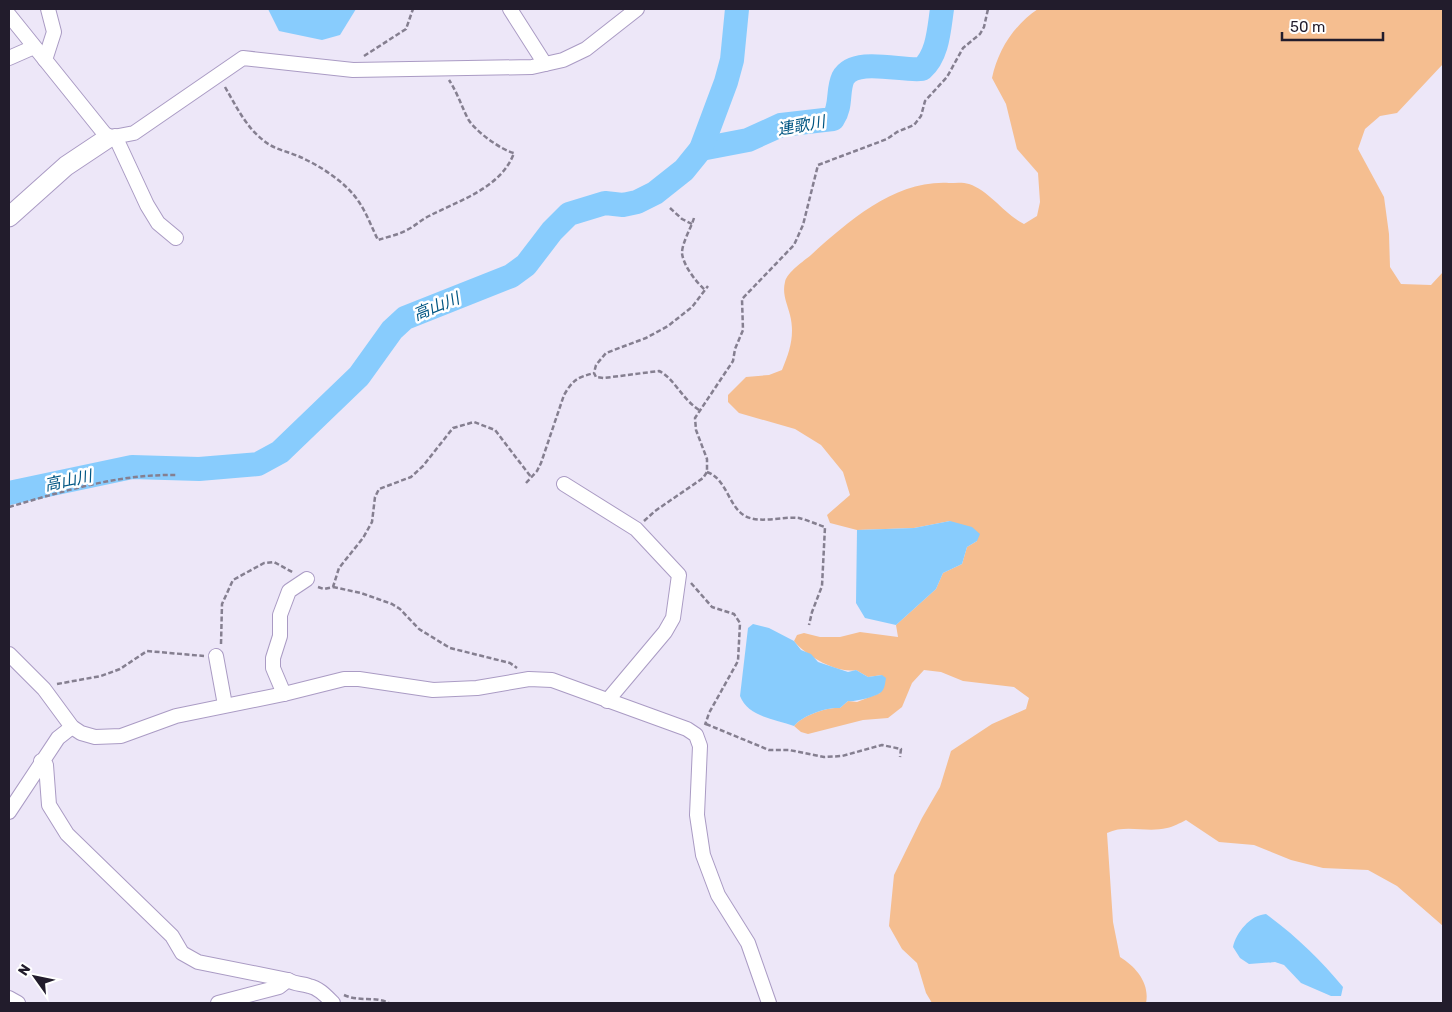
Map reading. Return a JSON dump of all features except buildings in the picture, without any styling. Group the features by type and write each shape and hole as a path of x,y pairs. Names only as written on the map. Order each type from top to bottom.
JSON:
{"street":[{"path":"45,60 54,32 48,9"},
{"path":"510,9 546,64"},
{"path":"9,216 66,166 112,137 134,133 243,58 353,70 532,67 564,60 586,49 637,9"},
{"path":"9,15 45,60 112,137 158,223 176,238"},
{"path":"9,58 34,46"},
{"path":"564,484 636,530 679,575 673,618 665,632 607,701"},
{"path":"284,694 273,668 272,658 280,636 280,615 289,591 306,579"},
{"path":"9,654 44,689 72,727 95,738 121,736 176,716 284,694 344,679 359,679 434,690 477,688 529,679 552,680 682,726 696,735 700,746 697,815 703,855 718,896 748,943 769,1003"},
{"path":"216,656 225,705"},
{"path":"9,812 58,738 72,727"},
{"path":"41,761 46,765 48,773 49,805 67,834 172,936 182,953 198,962 288,980 297,985 308,985 338,999"},
{"path":"218,1003 279,987 288,980"},
{"path":"9,998 18,1003"}],"path":[{"path":"353,70 364,56 406,29 413,9"},
{"path":"636,530 655,511 703,478 707,472 707,459 695,422 700,410 733,361 735,349 743,330 742,299 785,257 800,236 818,165 887,139 914,125 921,116 924,101 947,76 963,48 980,34 984,27 988,9"},
{"path":"219,74 241,116 261,139 274,148 298,156 322,169 346,187 359,201 378,240 404,231 427,217 476,194 506,167 514,153 500,147 469,119 462,100 442,68"},
{"path":"670,208 682,219 692,224"},
{"path":"694,218 683,246 682,255 691,275 705,290"},
{"path":"594,373 600,358 606,353 646,338 668,326 692,307 708,286"},
{"path":"594,373 596,376 604,378 659,371 665,374 686,401 700,410"},
{"path":"526,483 542,463 564,396 570,385 577,378 594,373"},
{"path":"333,587 339,568 363,538 372,522 375,497 380,489 411,477 423,466 453,428 474,422 495,430 531,477"},
{"path":"707,472 713,474 722,484 736,507 747,517 782,520 799,518 825,527 822,586 809,625"},
{"path":"9,507 73,489 130,476 176,475"},
{"path":"44,689 54,684 101,676 114,671 147,651 216,656 222,637 222,604 233,580 264,564 274,562 324,589 333,587 361,593 392,604 400,609 419,629 450,648 510,663 529,679"},
{"path":"679,575 686,577 712,607 734,614 740,623 738,661 709,713 706,724 696,735"},
{"path":"706,724 769,750 789,750 824,757 842,756 882,745 890,745 901,749 900,757"},
{"path":"338,999 379,998 390,1003"}],"shaded area":[{"path":"1038,9 1443,9 1443,64 1397,113 1380,116 1365,129 1358,149 1384,197 1389,234 1390,267 1401,284 1431,285 1443,272 1443,926 1397,886 1368,870 1323,868 1291,860 1254,845 1219,842 1186,820 1172,827 1159,829 1114,830 1107,833 1113,922 1120,957 1136,971 1144,982 1147,996 1146,1003 932,1003 926,993 917,963 902,949 889,926 894,875 922,818 940,787 951,751 992,724 1026,709 1029,698 1014,687 963,681 941,672 924,670 912,683 902,707 888,718 863,720 808,734 801,732 794,726 803,718 816,712 840,708 848,701 857,702 880,693 882,675 868,677 856,670 840,669 822,662 806,652 794,641 797,635 804,633 820,637 840,637 860,632 898,637 896,625 936,589 943,573 962,564 967,547 977,541 950,521 914,528 857,530 830,523 827,515 850,495 843,472 821,445 795,429 739,413 728,402 728,395 746,377 769,375 782,370 792,336 790,315 784,291 786,278 796,267 841,229 874,205 910,188 929,184 962,183 977,187 1010,215 1024,224 1037,216 1040,202 1038,173 1017,149 1006,104 992,78 998,58 1014,30"}],"water":[{"path":"268,9 356,9 340,35 322,40 279,31"},
{"path":"950,521 972,527 980,534 977,541 967,547 962,564 943,573 936,589 896,625 865,618 856,603 857,530 914,528"},
{"path":"753,624 769,628 794,641 801,650 811,654 818,662 848,672 856,670 868,677 882,675 886,678 882,692 860,700 848,701 840,708 816,712 803,718 794,726 756,713 749,709 740,696 748,628"},
{"path":"1266,914 1297,939 1325,967 1343,987 1341,996 1331,996 1301,983 1284,965 1275,962 1249,964 1240,958 1233,947 1237,936 1249,921"}],"waterway":[{"name":"高山川","path":"9,493 132,467 199,469 258,464 280,452 359,376 392,330 405,318 511,276 526,265 552,231 569,214 605,203 623,205 637,202 655,193 684,170 701,149 726,82 732,60 737,9"},
{"name":"連歌川","path":"701,149 748,140 781,125 833,119 838,109 843,78 849,71 868,66 922,69 935,49 942,9"}]}
